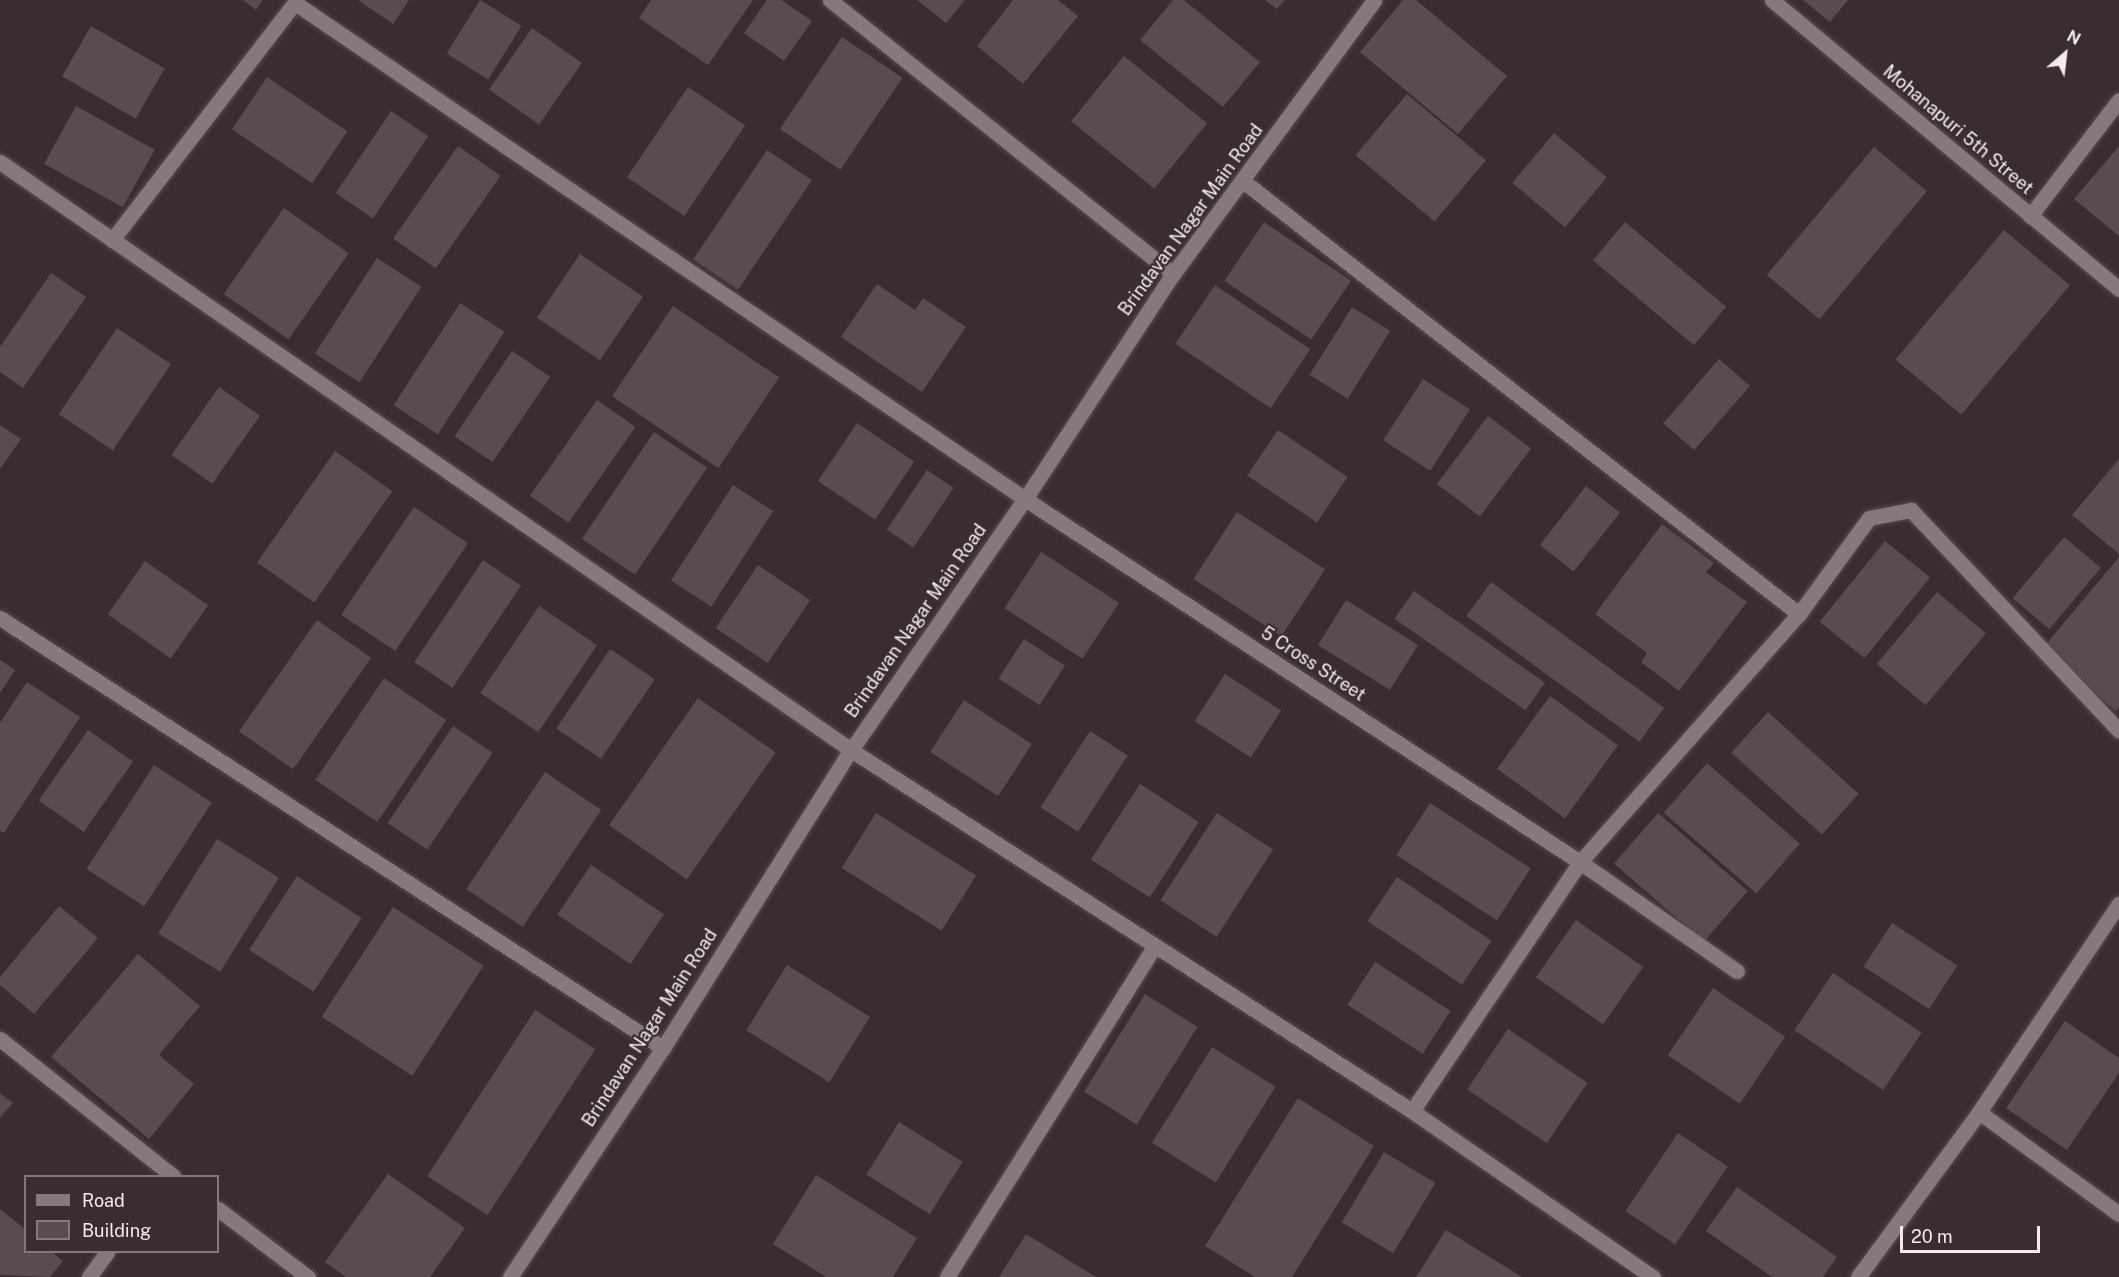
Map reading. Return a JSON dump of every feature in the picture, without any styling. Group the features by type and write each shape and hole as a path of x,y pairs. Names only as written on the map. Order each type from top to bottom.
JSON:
{"street":[{"path":"830,0 1173,274"},
{"name":"Brindavan Nagar Main Road","path":"510,1277 663,1048 851,750 1025,499 1173,274 1374,0"},
{"name":"Mohanapuri 5th Street","path":"1772,0 2119,289"},
{"path":"112,240 296,1"},
{"name":"5 Cross Street","path":"296,1 1025,499 1580,862 1737,971"},
{"path":"2030,216 2119,100"},
{"path":"0,162 851,750 1412,1111 1653,1277"},
{"path":"1243,181 1799,614"},
{"path":"1412,1111 1580,862 1799,614 1869,518 1911,510 2119,730"},
{"path":"0,618 663,1048"},
{"path":"1858,1277 1978,1112 2119,904"},
{"path":"947,1277 1154,947"},
{"path":"0,1040 166,1174"},
{"path":"1978,1112 2119,1214"},
{"path":"219,1210 308,1277"},
{"path":"90,1277 106,1253"}],"building":[{"path":"243,0 263,0 256,10"},
{"path":"358,0 409,0 393,24"},
{"path":"480,0 522,26 488,79 447,53"},
{"path":"651,0 753,0 708,65 639,18"},
{"path":"767,0 781,0 812,21 784,61 744,33"},
{"path":"917,0 965,0 946,23"},
{"path":"1013,0 1058,0 1078,16 1023,84 977,46"},
{"path":"1173,0 1184,0 1260,62 1223,107 1140,40"},
{"path":"1265,0 1285,0 1277,9"},
{"path":"1403,0 1416,0 1507,76 1458,134 1360,52"},
{"path":"1803,0 1848,0 1830,22"},
{"path":"91,26 165,68 136,119 62,76"},
{"path":"532,28 582,63 539,124 489,89"},
{"path":"842,37 903,78 840,170 780,129"},
{"path":"1124,56 1207,123 1154,189 1071,121"},
{"path":"267,77 347,131 312,183 232,129"},
{"path":"688,87 745,126 684,216 627,177"},
{"path":"1407,94 1486,160 1434,221 1356,155"},
{"path":"76,106 155,150 123,207 44,164"},
{"path":"391,111 428,136 373,218 336,193"},
{"path":"1554,133 1607,177 1565,227 1512,183"},
{"path":"458,146 501,176 436,268 393,239"},
{"path":"2119,146 2119,236 2074,199"},
{"path":"1874,147 1927,191 1820,319 1767,275"},
{"path":"767,150 812,180 738,290 693,259"},
{"path":"284,208 349,253 288,339 224,294"},
{"path":"1264,222 1351,281 1311,340 1224,281"},
{"path":"1625,222 1726,307 1694,345 1593,260"},
{"path":"2004,230 2070,285 1961,415 1895,359"},
{"path":"580,254 643,296 600,360 537,318"},
{"path":"377,258 421,287 359,382 315,354"},
{"path":"51,273 86,297 23,388 0,372 0,347"},
{"path":"877,284 915,310 923,298 966,327 922,392 841,337"},
{"path":"1215,285 1310,349 1271,408 1175,344"},
{"path":"460,303 504,332 438,434 394,405"},
{"path":"673,306 779,378 718,468 612,396"},
{"path":"1352,307 1390,331 1348,399 1310,375"},
{"path":"117,328 171,364 113,451 59,414"},
{"path":"512,351 550,377 493,462 454,436"},
{"path":"1719,359 1750,386 1694,450 1663,423"},
{"path":"1423,379 1470,409 1430,471 1383,440"},
{"path":"219,387 260,416 212,484 171,455"},
{"path":"597,400 636,427 568,523 530,496"},
{"path":"1488,416 1531,448 1480,516 1437,484"},
{"path":"857,423 914,462 875,520 818,481"},
{"path":"0,425 21,439 0,469"},
{"path":"1278,430 1348,477 1317,523 1247,476"},
{"path":"654,432 707,468 635,575 582,539"},
{"path":"335,451 392,491 314,603 257,562"},
{"path":"2119,459 2119,554 2072,515"},
{"path":"927,470 954,488 913,548 887,530"},
{"path":"733,485 773,511 711,607 671,581"},
{"path":"1586,486 1620,512 1574,572 1540,545"},
{"path":"414,507 468,543 395,651 341,615"},
{"path":"1237,512 1325,569 1281,636 1193,579"},
{"path":"1662,524 1714,563 1706,572 1747,602 1679,691 1641,662 1647,653 1595,614"},
{"path":"2064,537 2101,568 2049,629 2013,598"},
{"path":"1885,541 1930,578 1865,658 1820,622"},
{"path":"1041,552 1119,603 1083,659 1005,608"},
{"path":"2119,557 2119,707 2116,711 2042,649"},
{"path":"483,560 521,586 452,688 414,662"},
{"path":"145,561 208,605 171,658 108,614"},
{"path":"758,565 810,600 768,663 716,628"},
{"path":"1491,582 1664,708 1639,742 1466,616"},
{"path":"1414,591 1545,683 1526,711 1394,619"},
{"path":"1937,592 1986,633 1926,705 1877,664"},
{"path":"1346,600 1418,645 1390,690 1318,645"},
{"path":"539,606 597,645 538,732 480,693"},
{"path":"317,620 371,658 293,769 239,731"},
{"path":"1024,639 1065,666 1039,705 998,678"},
{"path":"610,649 655,679 601,759 556,729"},
{"path":"0,660 15,670 0,693"},
{"path":"1225,674 1281,710 1251,757 1195,721"},
{"path":"384,678 446,720 377,822 315,780"},
{"path":"27,682 80,717 4,833 0,831 0,723"},
{"path":"1550,696 1618,745 1565,818 1497,769"},
{"path":"698,698 776,752 687,879 609,825"},
{"path":"964,700 1032,744 998,796 930,752"},
{"path":"1768,712 1859,794 1822,835 1731,753"},
{"path":"453,726 493,753 427,850 388,823"},
{"path":"88,730 133,762 84,832 39,800"},
{"path":"1090,731 1128,756 1078,832 1040,807"},
{"path":"1707,763 1800,844 1757,894 1664,813"},
{"path":"154,765 212,803 144,907 86,869"},
{"path":"545,772 601,810 523,927 466,889"},
{"path":"1140,784 1199,822 1150,898 1091,859"},
{"path":"1430,803 1531,868 1497,920 1396,855"},
{"path":"876,813 976,876 942,931 842,868"},
{"path":"1217,813 1273,849 1217,937 1160,900"},
{"path":"1658,813 1748,891 1704,942 1614,864"},
{"path":"217,839 279,878 220,972 158,933"},
{"path":"591,865 664,914 630,964 557,915"},
{"path":"297,876 362,918 314,992 249,950"},
{"path":"1397,877 1492,941 1462,985 1367,921"},
{"path":"59,906 98,938 34,1014 0,985 0,977"},
{"path":"393,907 484,966 412,1076 322,1017"},
{"path":"1576,920 1643,967 1603,1024 1536,977"},
{"path":"1892,923 1957,965 1929,1009 1864,967"},
{"path":"138,954 200,1006 159,1055 194,1084 149,1139 51,1057"},
{"path":"1375,962 1450,1011 1423,1054 1347,1005"},
{"path":"787,965 870,1017 829,1082 746,1030"},
{"path":"1833,973 1922,1033 1883,1090 1794,1030"},
{"path":"1713,988 1785,1037 1740,1104 1668,1055"},
{"path":"1145,994 1198,1027 1137,1124 1084,1092"},
{"path":"535,1010 595,1049 488,1215 427,1176"},
{"path":"2065,1021 2119,1058 2119,1073 2067,1150 2006,1108"},
{"path":"1508,1029 1588,1083 1547,1143 1467,1090"},
{"path":"1212,1047 1276,1087 1216,1183 1152,1143"},
{"path":"0,1093 13,1103 0,1118"},
{"path":"1298,1098 1374,1146 1292,1277 1255,1277 1205,1246"},
{"path":"899,1122 963,1162 930,1214 866,1175"},
{"path":"1678,1133 1728,1167 1675,1244 1625,1211"},
{"path":"1384,1152 1435,1183 1393,1253 1342,1222"},
{"path":"388,1174 465,1228 430,1277 346,1277 325,1262"},
{"path":"816,1175 917,1238 893,1277 826,1277 773,1244"},
{"path":"1737,1187 1837,1257 1823,1277 1772,1277 1706,1231"},
{"path":"0,1209 24,1228 24,1253 53,1253 63,1261 50,1277 0,1275"},
{"path":"1446,1230 1522,1277 1416,1277"},
{"path":"1026,1234 1096,1277 999,1277"}]}
